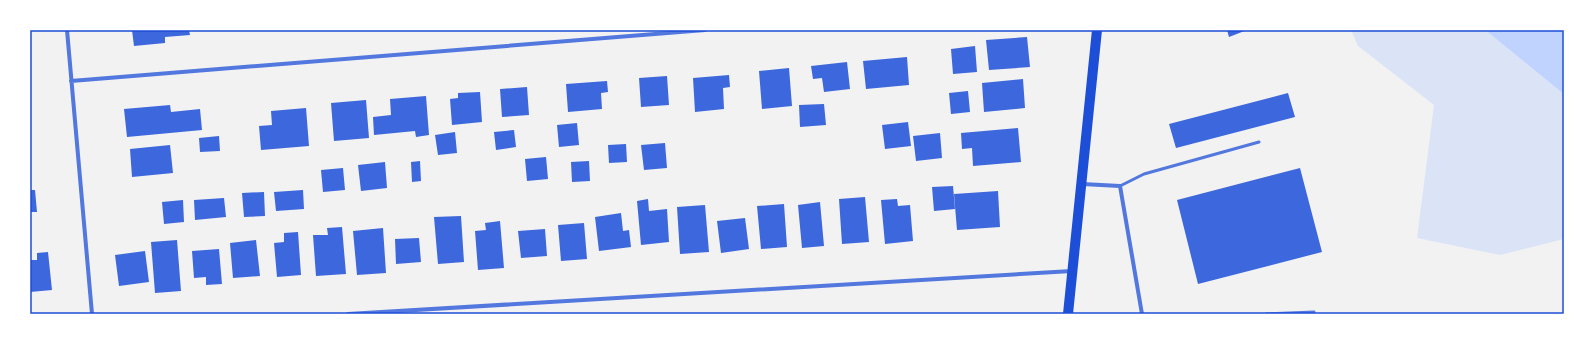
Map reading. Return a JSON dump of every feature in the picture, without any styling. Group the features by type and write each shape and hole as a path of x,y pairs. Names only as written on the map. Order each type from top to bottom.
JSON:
{"main road":[{"path":"1068,314 1097,30"}],"street":[{"path":"67,30 92,314"},
{"path":"71,81 705,30"},
{"path":"1082,184 1120,186 1142,314"},
{"path":"348,314 1072,271"}],"lane":[{"path":"1120,186 1144,174 1259,142"},
{"path":"1266,314 1314,312"}],"shaded area":[{"path":"1351,30 1564,30 1564,239 1500,255 1417,238 1434,105 1358,46"}],"water":[{"path":"1486,30 1564,30 1564,94 1489,33"}],"building":[{"path":"132,30 189,30 190,35 165,37 165,43 134,46"},
{"path":"1227,30 1247,30 1229,37"},
{"path":"1027,37 1030,67 989,70 986,40"},
{"path":"975,46 977,72 953,74 951,49"},
{"path":"907,57 909,85 866,89 863,61"},
{"path":"847,62 850,89 824,92 822,78 813,79 811,66"},
{"path":"789,68 792,106 762,109 759,71"},
{"path":"729,75 730,87 723,88 724,109 695,112 693,78"},
{"path":"667,76 669,105 641,107 639,78"},
{"path":"1023,79 1025,108 984,112 982,83"},
{"path":"607,81 608,92 601,93 602,109 568,112 566,84"},
{"path":"527,87 529,115 502,117 500,89"},
{"path":"968,91 970,112 951,114 949,93"},
{"path":"480,92 482,122 452,125 450,99 458,98 458,93"},
{"path":"1288,93 1295,117 1176,148 1169,124"},
{"path":"426,96 429,135 416,137 415,131 374,135 373,117 391,115 390,99"},
{"path":"366,100 369,138 334,141 331,103"},
{"path":"824,104 826,125 800,127 799,105"},
{"path":"170,105 171,112 200,109 202,130 127,137 124,109"},
{"path":"306,108 309,146 261,150 259,126 272,125 271,111"},
{"path":"908,122 911,146 885,149 882,125"},
{"path":"577,123 579,145 559,147 557,125"},
{"path":"1018,128 1021,162 973,166 972,148 962,149 961,133"},
{"path":"514,130 516,147 496,150 494,132"},
{"path":"455,132 457,153 438,155 435,135"},
{"path":"940,133 942,158 916,161 913,136"},
{"path":"219,136 220,151 200,152 199,138"},
{"path":"665,143 667,168 644,170 641,145"},
{"path":"626,144 627,162 609,163 608,145"},
{"path":"170,145 173,173 132,177 130,149"},
{"path":"546,157 548,179 527,181 525,159"},
{"path":"420,161 421,181 412,182 411,162"},
{"path":"589,161 590,181 572,182 571,162"},
{"path":"385,162 387,188 361,191 358,165"},
{"path":"343,168 345,190 323,192 321,170"},
{"path":"1300,168 1322,252 1198,284 1177,200"},
{"path":"953,186 955,209 934,211 932,187"},
{"path":"30,190 35,190 37,212 30,212"},
{"path":"303,190 304,209 276,211 274,192"},
{"path":"998,191 1000,227 957,230 954,194"},
{"path":"264,192 265,216 244,217 242,193"},
{"path":"865,197 869,242 842,244 839,199"},
{"path":"224,198 226,217 195,220 194,200"},
{"path":"648,199 649,211 667,209 669,242 641,245 637,201"},
{"path":"897,199 898,206 910,205 913,241 885,244 881,200"},
{"path":"183,200 184,222 164,224 162,202"},
{"path":"820,202 824,246 802,248 798,205"},
{"path":"784,204 787,247 761,249 757,206"},
{"path":"705,205 709,252 680,254 677,207"},
{"path":"621,213 623,231 629,230 631,247 599,251 595,217"},
{"path":"461,216 464,262 438,264 434,217"},
{"path":"745,218 749,249 721,253 717,221"},
{"path":"500,221 504,268 478,270 475,231 486,230 485,223"},
{"path":"584,223 587,259 561,261 558,225"},
{"path":"342,227 346,274 316,276 313,235 328,235 327,228"},
{"path":"383,228 386,273 357,275 353,231"},
{"path":"545,229 547,256 521,258 518,231"},
{"path":"298,232 301,275 277,277 274,243 284,242 284,233"},
{"path":"419,238 421,262 396,264 395,239"},
{"path":"177,240 181,291 155,293 151,242"},
{"path":"256,240 260,276 233,278 230,243"},
{"path":"219,249 222,284 206,285 206,277 194,278 192,251"},
{"path":"145,251 149,282 119,286 115,255"},
{"path":"48,252 52,290 30,292 30,260 37,260 37,253"}]}
